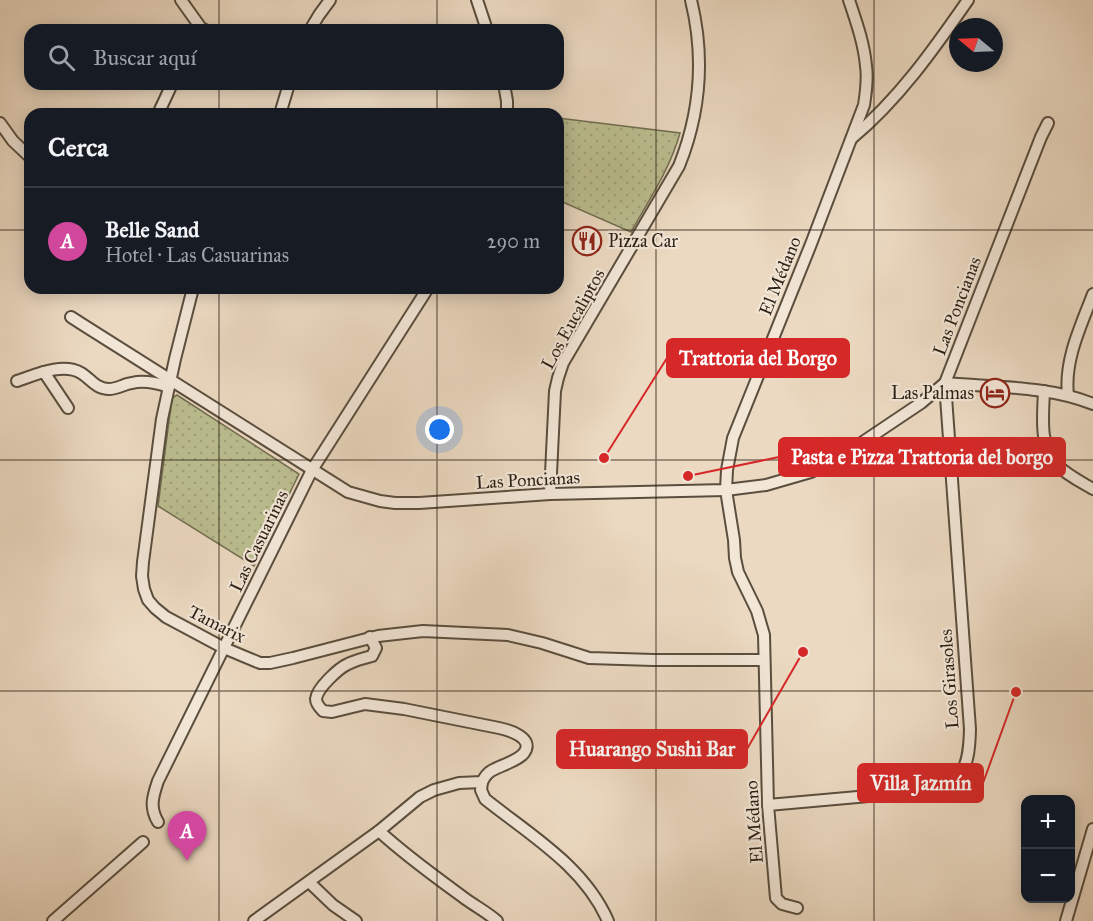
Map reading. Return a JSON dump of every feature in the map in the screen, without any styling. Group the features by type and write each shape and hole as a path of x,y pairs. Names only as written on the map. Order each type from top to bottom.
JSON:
{"street":[{"path":"181,0 198,24"},
{"path":"314,24 330,0"},
{"path":"477,0 486,24"},
{"name":"Los Eucaliptos","path":"550,494 555,391 563,363 679,166 689,142 700,81 698,34 691,0"},
{"path":"849,0 858,28 866,66 867,84 864,105 852,138"},
{"name":"El Médano","path":"797,908 782,904 776,898 768,805 764,635 757,611 738,572 726,490 726,470 733,438 852,138 879,115 935,47 968,0"},
{"path":"161,108 169,90"},
{"path":"282,108 287,90"},
{"path":"505,90 507,108"},
{"path":"0,123 24,151"},
{"name":"Las Poncianas","path":"71,317 170,384 348,492 363,497 394,503 419,503 550,494 726,490 766,485 827,465 921,403 945,383 1048,123"},
{"name":"Tamarix","path":"192,294 162,419 143,562 142,576 148,600 166,617 224,648 260,663 270,663 370,637 423,631 508,635 588,658 764,660"},
{"name":"Las Casuarinas","path":"158,822 152,806 158,781 312,470 424,294"},
{"path":"1068,395 1066,384 1072,351 1093,294"},
{"path":"17,381 61,369 73,370 84,375 96,385 109,389 134,382 170,384"},
{"path":"44,372 68,408"},
{"path":"945,383 1044,391 1068,395 1093,404"},
{"name":"Los Girasoles","path":"768,805 925,791 947,785 961,773 965,766 970,729 945,383"},
{"path":"1044,391 1043,420 1045,439 1051,458 1058,466 1093,489"},
{"path":"370,637 376,648 372,656 347,664 337,671 320,691 316,699 318,706 323,711 332,712 365,704 404,709 511,730 522,737 526,746 524,753 488,772 482,782 481,790 485,799 569,865 604,911 608,921"},
{"path":"254,921 379,831 420,797 434,790 459,783 482,782"},
{"path":"1066,921 1091,849 1093,829"},
{"path":"379,831 392,844 497,921"},
{"path":"53,921 143,842"},
{"path":"309,882 333,905 356,921"}],"green space":[{"path":"564,119 680,133 665,172 631,232 564,203"},
{"path":"177,395 299,474 254,566 158,506 172,398"}],"place":[{"name":"Pizza Car","path":"587,241"},
{"name":"Las Palmas","path":"995,393"},
{"name":"Trattoria del Borgo","path":"604,458"},
{"name":"Pasta e Pizza Trattoria del borgo","path":"688,476"},
{"name":"Huarango Sushi Bar","path":"803,652"},
{"name":"Villa Jazmín","path":"1016,692"},
{"name":"Belle Sand","path":"187,861"}]}
